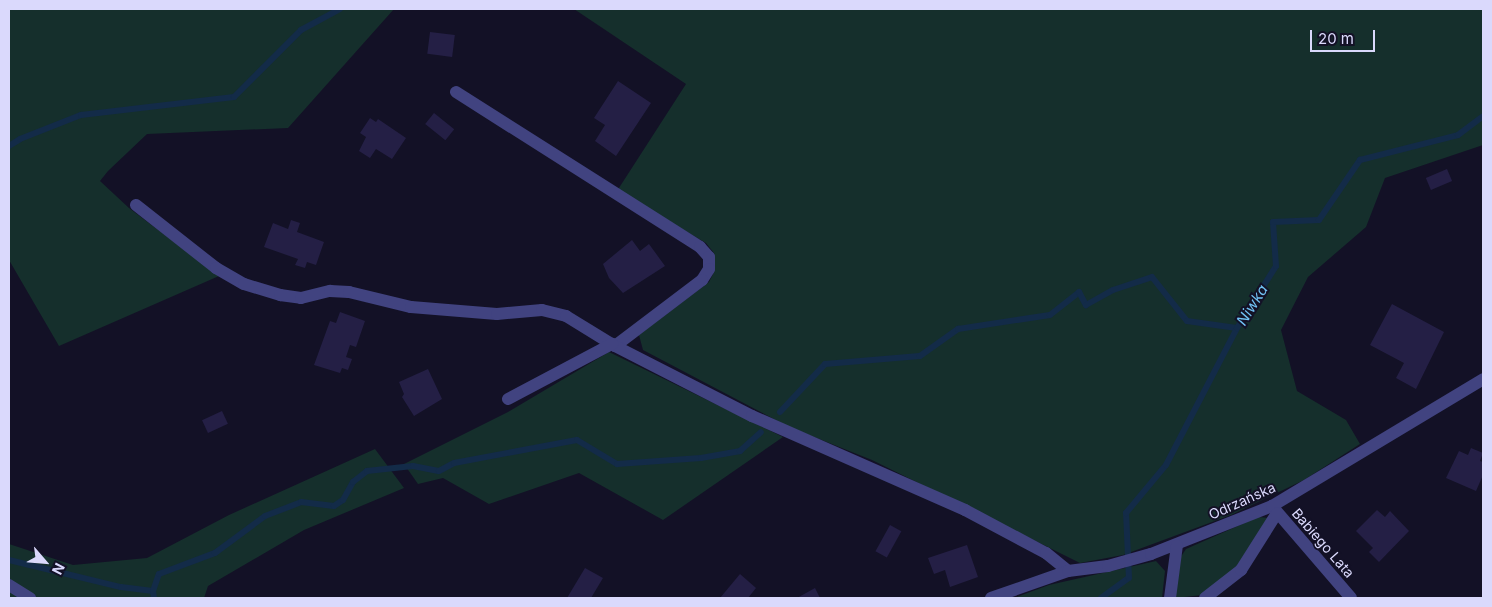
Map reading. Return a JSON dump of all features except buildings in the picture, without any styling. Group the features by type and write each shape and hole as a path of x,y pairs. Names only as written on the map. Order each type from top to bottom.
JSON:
{"street":[{"path":"456,92 700,247 709,257 709,269 702,280 613,345 508,399"},
{"path":"136,205 216,268 244,284 280,295 301,298 330,291 350,292 411,307 497,314 555,312 613,345 752,416 965,510 1046,553 1068,571"},
{"name":"Odrzańska","path":"991,598 1068,571 1108,566 1151,554 1275,510 1483,380"},
{"path":"1205,598 1241,570 1275,510"},
{"name":"Babiego Lata","path":"1275,510 1351,598"},
{"path":"1170,598 1177,545"},
{"path":"9,584 30,598"}],"green space":[{"path":"9,9 394,9 288,128 147,134 108,171 100,181 129,208 219,276 59,346 9,260"},
{"path":"574,9 1483,9 1483,145 1385,178 1366,227 1308,277 1281,330 1297,391 1346,420 1360,444 1304,480 1231,515 1123,555 1080,563 872,460 789,427 643,350 639,335 709,282 715,270 714,253 706,243 617,191 686,84"},
{"path":"609,352 783,437 663,520 579,473 489,504 443,478 418,484 404,464 508,412"},
{"path":"375,449 404,488 304,530 208,586 204,598 9,598 9,544 73,565 147,558 229,515"},
{"path":"1258,517 1270,518 1238,568 1203,595 1175,598 1180,558 1186,549"},
{"path":"1156,561 1165,571 1162,598 1014,598 1049,585"}],"waterway":[{"path":"9,146 20,139 81,115 234,97 301,30 340,9"},
{"name":"Niwka","path":"1101,598 1129,578 1126,513 1166,465 1237,328 1276,266 1273,222 1319,220 1360,160 1458,135 1483,116"},
{"path":"780,412 825,364 920,356 958,329 1050,315 1079,292 1086,305 1113,290 1152,277 1187,321 1237,328"},
{"path":"154,598 153,591 159,574 215,553 265,516 301,502 334,506 343,500 353,482 367,471 413,466 439,471 454,463 577,440 617,464 701,458 740,451 761,432"},
{"path":"9,560 121,587 153,591"}]}
